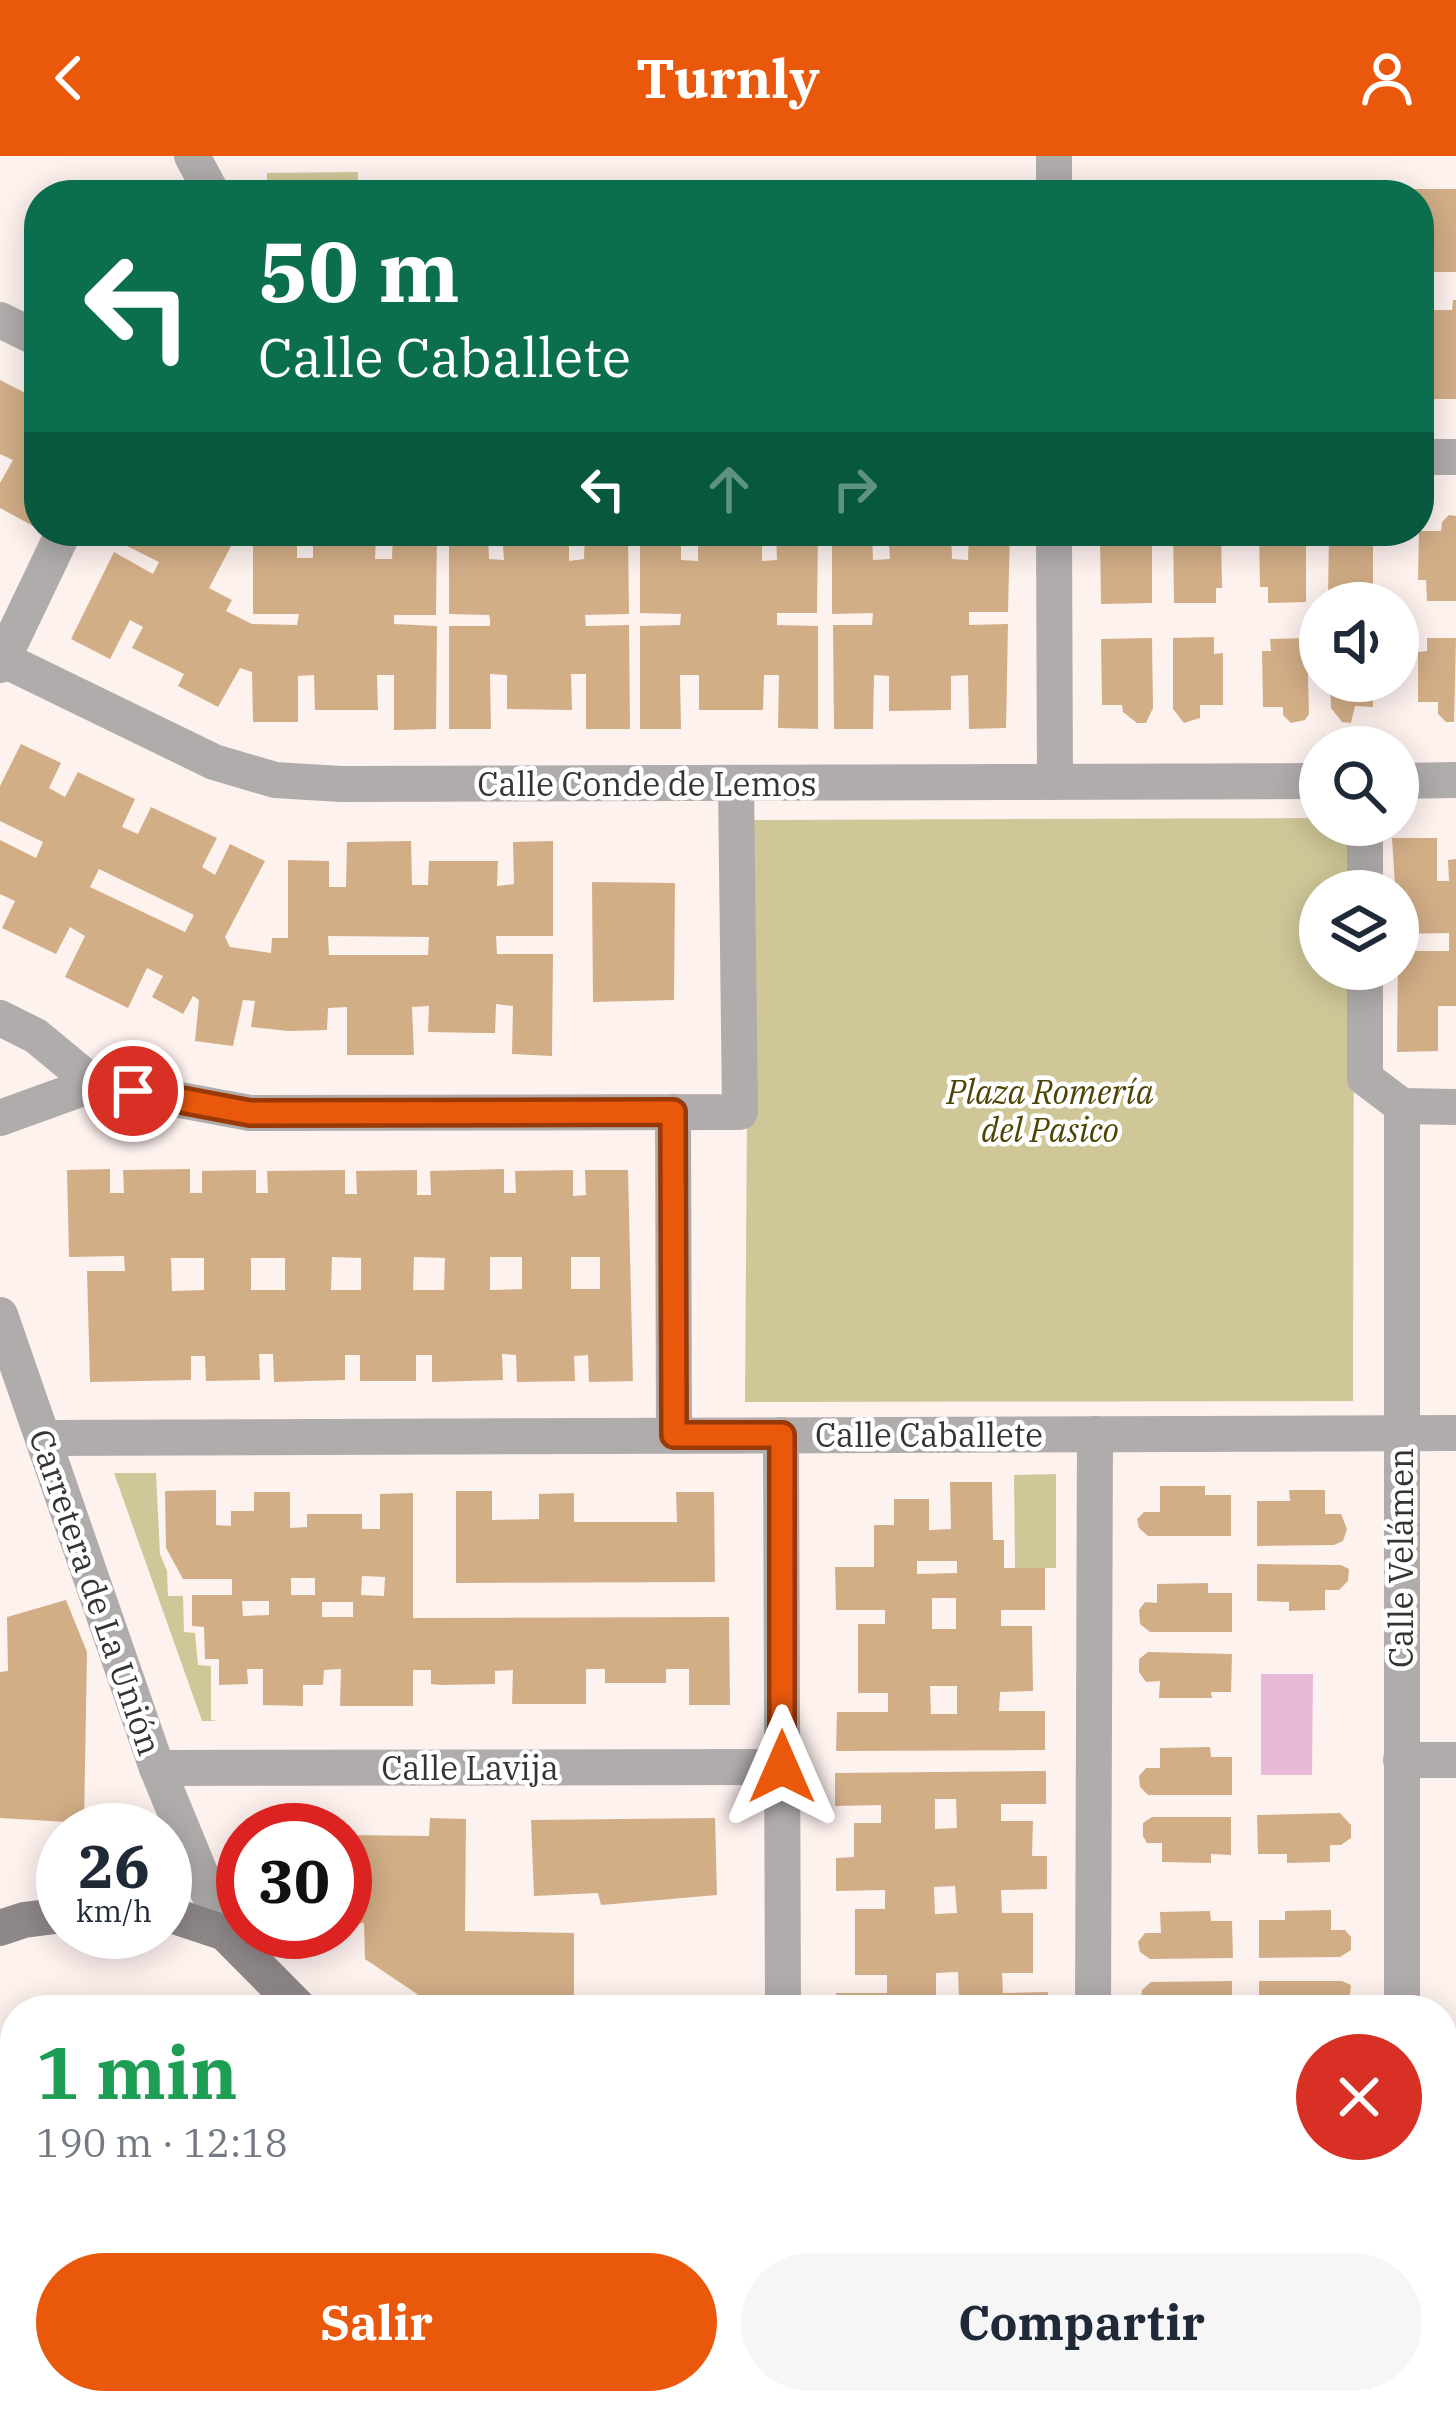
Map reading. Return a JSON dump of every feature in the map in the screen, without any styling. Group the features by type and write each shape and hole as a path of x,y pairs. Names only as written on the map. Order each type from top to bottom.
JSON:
{"main road":[{"path":"0,1928 36,1919"},
{"path":"251,1959 286,1995"}],"street":[{"path":"1,661 57,546"},
{"path":"1054,546 1055,782"},
{"name":"Calle Conde de Lemos","path":"1,661 214,762 275,780 340,784 1299,781"},
{"path":"1419,781 1456,780"},
{"path":"0,1018 36,1036 94,1084 250,1113 740,1112 736,783"},
{"path":"1365,990 1365,1078 1402,1106 1456,1107"},
{"path":"0,1118 94,1084"},
{"name":"Calle Velámen","path":"1402,1106 1402,1995"},
{"path":"673,1112 674,1435"},
{"name":"Carretera de La Unión","path":"0,1315 157,1768 216,1911"},
{"path":"1093,1995 1095,1433"},
{"name":"Calle Caballete","path":"43,1438 1456,1433"},
{"path":"782,1435 783,1995"},
{"path":"1401,1760 1456,1760"},
{"name":"Calle Lavija","path":"157,1768 782,1767"}],"green space":[{"path":"358,172 358,180 267,180 267,173"},
{"name":"Plaza Romería del Pasico","path":"1299,818 1299,846 1354,846 1354,870 1299,870 1299,990 1354,990 1353,1401 745,1402 749,820"},
{"path":"114,1473 156,1473 160,1554 167,1571 168,1596 183,1596 184,1632 195,1633 198,1665 211,1666 211,1720 219,1721 202,1721"},
{"path":"1056,1474 1056,1568 1015,1568 1014,1475"}],"shaded area":[{"path":"1261,1674 1313,1674 1312,1775 1261,1775"}],"building":[{"path":"1434,189 1456,189 1456,272 1434,272"},
{"path":"1456,300 1456,399 1434,399 1434,310 1452,310"},
{"path":"0,380 24,392 24,521 0,508 0,483 13,460 0,454"},
{"path":"1449,515 1456,516 1456,601 1427,601 1426,580 1418,580 1419,546 1434,546 1434,531 1441,531"},
{"path":"127,546 231,546 209,588 232,600 226,611 252,624 297,625 299,614 253,614 253,546 297,546 297,558 313,558 313,546 376,546 375,559 392,559 392,546 437,546 436,615 394,615 394,624 437,626 436,729 394,730 394,675 377,675 378,710 315,710 314,675 298,676 298,722 253,722 252,672 240,668 218,707 178,686 184,674 132,648 143,627 130,620 110,659 71,639 114,552 153,574 159,562"},
{"path":"449,546 489,546 489,559 504,560 503,546 569,546 569,561 584,559 584,546 628,546 629,614 585,615 586,626 629,625 630,729 586,729 586,674 571,674 572,710 507,709 507,675 490,674 491,729 449,729 449,626 490,626 490,620 489,615 449,614"},
{"path":"640,546 681,546 681,560 698,561 698,546 762,546 762,561 777,560 777,546 818,546 817,613 777,613 777,625 818,626 818,729 778,728 779,675 764,675 763,710 699,710 699,675 680,675 681,729 640,729 640,626 680,625 681,614 640,613"},
{"path":"832,546 873,546 873,560 890,559 889,546 952,546 952,559 968,560 968,546 1010,546 1008,612 969,612 969,625 1008,624 1006,728 969,729 968,675 951,676 951,710 889,711 889,676 874,675 873,729 834,729 833,625 872,625 873,613 832,614"},
{"path":"1100,546 1152,546 1152,603 1101,604"},
{"path":"1173,546 1221,546 1222,588 1216,588 1216,603 1174,603"},
{"path":"1259,546 1306,546 1306,582 1299,582 1299,602 1268,603 1268,587 1260,587"},
{"path":"1329,546 1373,546 1373,582 1328,582"},
{"path":"1214,637 1214,654 1223,653 1223,705 1200,705 1200,718 1184,723 1173,709 1173,638"},
{"path":"1152,638 1153,708 1146,723 1137,723 1123,712 1122,705 1102,705 1101,639"},
{"path":"1299,638 1299,702 1309,702 1305,720 1291,723 1283,707 1263,707 1262,651 1271,651 1270,639"},
{"path":"1427,638 1456,638 1454,722 1438,714 1438,702 1419,702 1419,652 1427,651"},
{"path":"1331,702 1373,702 1373,707 1355,706 1351,723 1342,722"},
{"path":"21,744 61,763 49,788 65,797 78,772 135,799 122,827 138,834 151,807 217,838 202,867 215,875 230,844 265,861 225,937 230,947 271,953 272,938 288,938 288,860 329,861 329,887 346,887 347,842 411,841 412,885 428,885 429,861 498,861 497,886 514,884 513,842 553,841 553,936 496,936 497,954 553,954 552,1056 512,1054 513,1006 496,1004 495,1033 428,1032 429,1006 412,1007 414,1055 347,1055 347,1007 328,1008 327,1030 288,1031 251,1027 255,1001 243,1000 233,1046 195,1041 199,1000 193,996 183,1014 152,997 163,976 147,968 128,1008 65,977 85,936 70,927 56,954 2,928 15,901 0,894 0,840 36,858 43,842 0,821 0,786","holes":["99,869 194,915 185,932 90,887","328,936 429,937 428,955 329,955"]},
{"path":"1419,838 1437,838 1437,881 1449,881 1448,860 1456,859 1456,1006 1438,1006 1438,1051 1397,1052 1398,990 1419,990 1419,951 1449,951 1449,933 1419,934 1419,870 1394,870 1392,846 1419,846"},
{"path":"592,882 675,883 674,1000 593,1002"},
{"path":"110,1169 110,1193 124,1193 123,1170 190,1169 190,1193 202,1193 202,1171 256,1170 256,1193 268,1193 267,1171 345,1170 345,1194 357,1194 356,1171 417,1170 417,1195 431,1195 430,1171 504,1169 504,1193 516,1193 515,1171 573,1170 573,1196 586,1195 585,1170 628,1170 633,1381 589,1382 588,1355 574,1356 575,1381 517,1382 516,1355 502,1354 503,1380 432,1382 432,1355 416,1355 416,1381 360,1381 360,1355 345,1355 345,1380 274,1382 273,1354 259,1354 260,1380 206,1381 205,1356 191,1356 191,1380 90,1382 87,1271 125,1271 124,1256 69,1257 67,1170","holes":["332,1257 361,1258 361,1290 331,1290","414,1257 445,1258 444,1290 413,1290","490,1257 522,1257 522,1289 490,1290","571,1257 600,1257 600,1289 571,1289","171,1258 204,1258 204,1290 172,1291","251,1258 285,1258 285,1290 251,1290"]},
{"path":"950,1482 992,1482 993,1540 1004,1540 1004,1568 1045,1568 1045,1610 1001,1610 1001,1626 1032,1626 1033,1691 1000,1692 999,1711 1045,1711 1045,1750 836,1751 837,1712 888,1712 888,1693 858,1693 858,1624 885,1624 885,1610 836,1610 835,1567 874,1567 874,1525 894,1525 894,1499 929,1499 929,1530 951,1529","holes":["917,1561 957,1561 957,1573 917,1574","932,1598 956,1598 956,1629 932,1629","930,1686 957,1686 957,1714 931,1714"]},
{"path":"1160,1486 1205,1486 1205,1495 1231,1495 1231,1536 1148,1536 1137,1519 1144,1512 1160,1512"},
{"path":"216,1490 216,1525 231,1526 231,1511 254,1511 254,1492 290,1492 290,1528 307,1527 307,1514 362,1514 362,1529 380,1529 380,1494 413,1493 413,1618 729,1617 730,1705 689,1705 689,1669 666,1669 666,1683 605,1683 605,1669 586,1669 586,1704 512,1704 513,1670 495,1671 495,1684 441,1685 431,1684 431,1670 413,1670 413,1706 340,1706 341,1669 324,1670 323,1685 303,1685 303,1706 263,1705 263,1669 247,1669 248,1684 219,1685 219,1659 205,1659 204,1627 192,1626 192,1595 232,1595 232,1579 183,1579 166,1548 165,1491","holes":["362,1576 385,1577 384,1596 361,1595","291,1578 315,1578 315,1595 291,1595","242,1601 269,1601 269,1615 243,1616","322,1602 353,1602 353,1617 322,1617"]},
{"path":"1289,1490 1325,1490 1325,1514 1341,1514 1347,1529 1343,1541 1257,1546 1257,1501 1290,1501"},
{"path":"456,1491 492,1491 492,1520 539,1519 539,1494 574,1493 574,1522 677,1522 676,1492 714,1492 715,1582 456,1583"},
{"path":"1257,1564 1341,1565 1349,1569 1348,1581 1339,1590 1325,1590 1325,1610 1289,1611 1289,1602 1257,1601"},
{"path":"1208,1583 1208,1593 1232,1593 1232,1632 1150,1632 1140,1624 1139,1610 1145,1602 1157,1603 1157,1584"},
{"path":"66,1600 87,1652 84,1803 36,1803 36,1820 0,1818 0,1672 8,1671 7,1617"},
{"path":"1148,1652 1232,1654 1231,1692 1211,1692 1212,1698 1159,1698 1160,1681 1146,1682 1139,1672 1139,1659"},
{"path":"1210,1747 1211,1757 1232,1757 1232,1795 1148,1795 1140,1787 1139,1776 1146,1768 1160,1768 1160,1748"},
{"path":"1046,1771 1046,1804 1001,1804 1001,1821 1033,1821 1032,1856 1047,1856 1047,1889 1001,1890 1002,1913 1033,1913 1033,1973 1002,1973 1003,1993 1048,1995 959,1995 958,1972 936,1973 936,1995 836,1995 887,1993 887,1975 855,1975 855,1909 885,1909 885,1890 836,1891 836,1858 854,1857 854,1823 881,1823 881,1805 835,1806 835,1773","holes":["935,1799 956,1799 957,1828 935,1829","955,1886 957,1913 935,1914 934,1887"]},
{"path":"1340,1813 1351,1825 1351,1838 1330,1845 1330,1862 1287,1863 1287,1854 1258,1854 1257,1815"},
{"path":"1152,1817 1231,1817 1231,1855 1211,1854 1211,1863 1162,1862 1162,1843 1147,1843 1143,1836 1143,1823"},
{"path":"430,1818 466,1819 465,1931 574,1933 574,1995 419,1995 365,1959 372,1959 372,1835 429,1836"},
{"path":"715,1818 717,1895 601,1905 598,1893 534,1896 531,1820"},
{"path":"1331,1910 1331,1930 1345,1930 1351,1937 1351,1950 1340,1957 1259,1958 1259,1920 1285,1920 1285,1911"},
{"path":"1210,1911 1211,1921 1232,1921 1233,1958 1150,1959 1140,1952 1138,1942 1145,1933 1161,1933 1160,1912"},
{"path":"1232,1981 1232,1995 1141,1995 1151,1982"},
{"path":"1259,1981 1342,1981 1351,1985 1349,1995 1259,1995"}],"route":[{"path":"133,1091 250,1113 673,1112 674,1435 782,1435 782,1767"}]}
